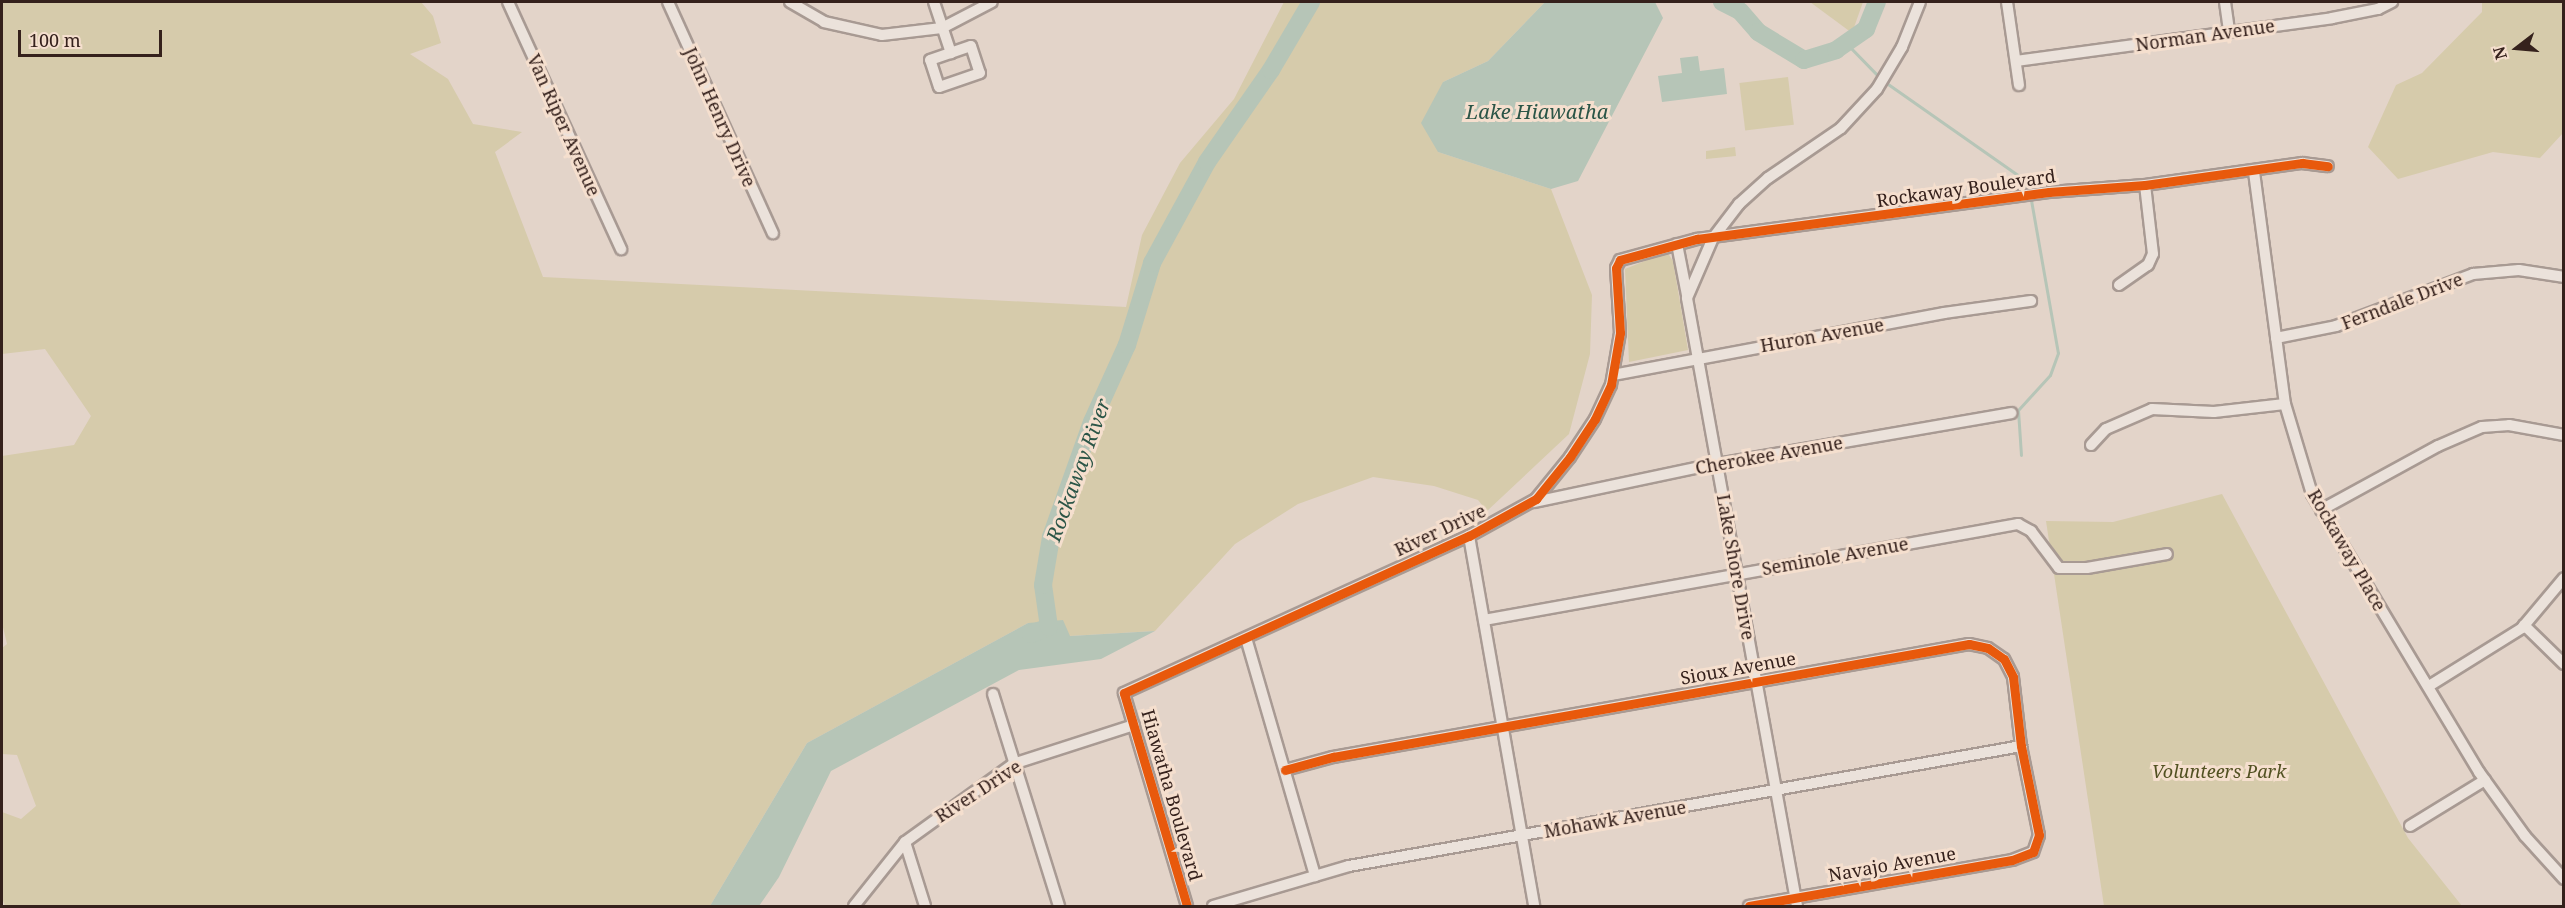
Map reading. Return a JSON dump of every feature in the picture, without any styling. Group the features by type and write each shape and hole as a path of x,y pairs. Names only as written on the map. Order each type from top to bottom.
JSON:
{"street":[{"name":"Van Riper Avenue","path":"508,2 621,249"},
{"name":"John Henry Drive","path":"668,2 772,233"},
{"path":"790,2 824,22 862,33 901,35 942,28 992,2"},
{"path":"933,2 951,53"},
{"path":"1688,298 1713,238 1753,190 1841,128 1877,89 1887,74 1920,2"},
{"path":"2007,2 2019,85"},
{"path":"2225,2 2229,32"},
{"name":"Norman Avenue","path":"2016,61 2332,18 2378,9 2392,2"},
{"path":"971,46 980,73 939,87 930,60 951,53 971,46"},
{"name":"Rockaway Boulevard","path":"1616,268 1626,256 1713,238 2049,192 2145,185 2254,172 2302,163 2328,166"},
{"name":"Rockaway Place","path":"2254,172 2285,404 2304,473 2321,510 2485,780 2525,836 2564,879"},
{"path":"2119,285 2148,266 2153,254 2145,185"},
{"name":"Lake Shore Drive","path":"1677,244 1796,902"},
{"name":"River Drive","path":"1124,693 1469,536 1528,503 1570,457 1599,411 1613,375 1620,333 1616,268"},
{"name":"Ferndale Drive","path":"2276,338 2336,326 2473,274 2519,270 2564,277"},
{"name":"Huron Avenue","path":"1613,375 1696,358 2031,301"},
{"path":"2091,445 2106,429 2152,409 2214,412 2285,404"},
{"name":"Cherokee Avenue","path":"1528,503 1718,464 2011,413"},
{"path":"2321,510 2438,446 2482,427 2509,424 2564,435"},
{"name":"Seminole Avenue","path":"1484,620 2018,524 2031,531 2060,568 2087,568 2167,554"},
{"path":"1469,536 1534,906"},
{"path":"2429,686 2524,625 2564,578"},
{"path":"2524,625 2564,664"},
{"path":"1246,638 1315,876"},
{"name":"Sioux Avenue","path":"1285,770 1333,757 1968,644 1982,645 1999,655 2011,670 2021,746 2039,835 2037,848"},
{"name":"Hiawatha Boulevard","path":"1124,693 1187,906"},
{"path":"993,694 1059,906"},
{"name":"River Drive","path":"854,906 905,842 1015,763 1134,725"},
{"name":"Mohawk Avenue","path":"1213,906 1349,866 2021,746"},
{"path":"2410,826 2485,780"},
{"path":"905,842 925,906"},
{"name":"Navajo Avenue","path":"1749,906 1796,902 2012,860 2027,856 2037,848"}],"green space":[{"path":"2,2 421,2 433,16 441,43 410,54 448,79 473,124 522,132 495,152 543,277 1126,307 1142,235 1180,163 1234,99 1284,2 1545,2 1488,61 1443,82 1438,152 1551,189 1592,295 1590,354 1569,434 1487,511 1478,500 1434,486 1373,477 1298,504 1235,544 1155,631 1069,636 1028,623 807,743 710,906 5,906 2,898 2,812 21,819 36,806 17,755 2,754 2,648 7,644 2,623 2,456 74,445 91,416 45,349 2,354"},
{"path":"1810,2 1863,2 1852,33"},
{"path":"2482,2 2563,2 2563,133 2540,158 2493,152 2398,179 2368,147 2396,85 2422,73 2482,12"},
{"path":"1788,77 1794,125 1745,131 1739,83"},
{"path":"1735,147 1736,156 1706,159 1706,151"},
{"path":"1667,252 1673,261 1688,350 1629,362 1625,269"},
{"name":"Volunteers Park","path":"2222,494 2408,838 2462,906 2104,906 2046,521 2113,522"}],"water":[{"name":"Lake Hiawatha","path":"1545,2 1655,2 1663,18 1578,181 1551,189 1438,152 1421,123 1443,82 1488,61"},
{"path":"1698,56 1700,71 1724,68 1727,94 1662,102 1658,76 1682,73 1680,58"},
{"path":"1063,620 1070,636 1155,631 1101,659 1019,670 831,771 779,877 759,906 710,906 807,743 1028,623"}],"waterway":[{"name":"Rockaway River","path":"1031,634 1049,627 1043,585 1051,537 1092,422 1127,345 1152,263 1207,162 1271,70 1311,2"},
{"name":"Rockaway River","path":"1722,2 1740,11 1758,32 1804,60 1836,50 1866,29 1877,2"},
{"path":"1846,43 1880,78"},
{"path":"1885,82 2018,175 2031,200 2058,353 2050,375 2018,410 2021,455"}],"cycle path":[{"path":"1187,906 1124,693 1469,536 1536,499 1570,457 1595,419 1611,385 1620,333 1616,268 1620,260 1697,239 2049,192 2145,185 2302,163 2328,166"},
{"path":"1285,770 1333,757 1969,644 1988,648 2004,659 2013,677 2021,746 2039,835 2033,852 2012,860 1749,906"}]}
